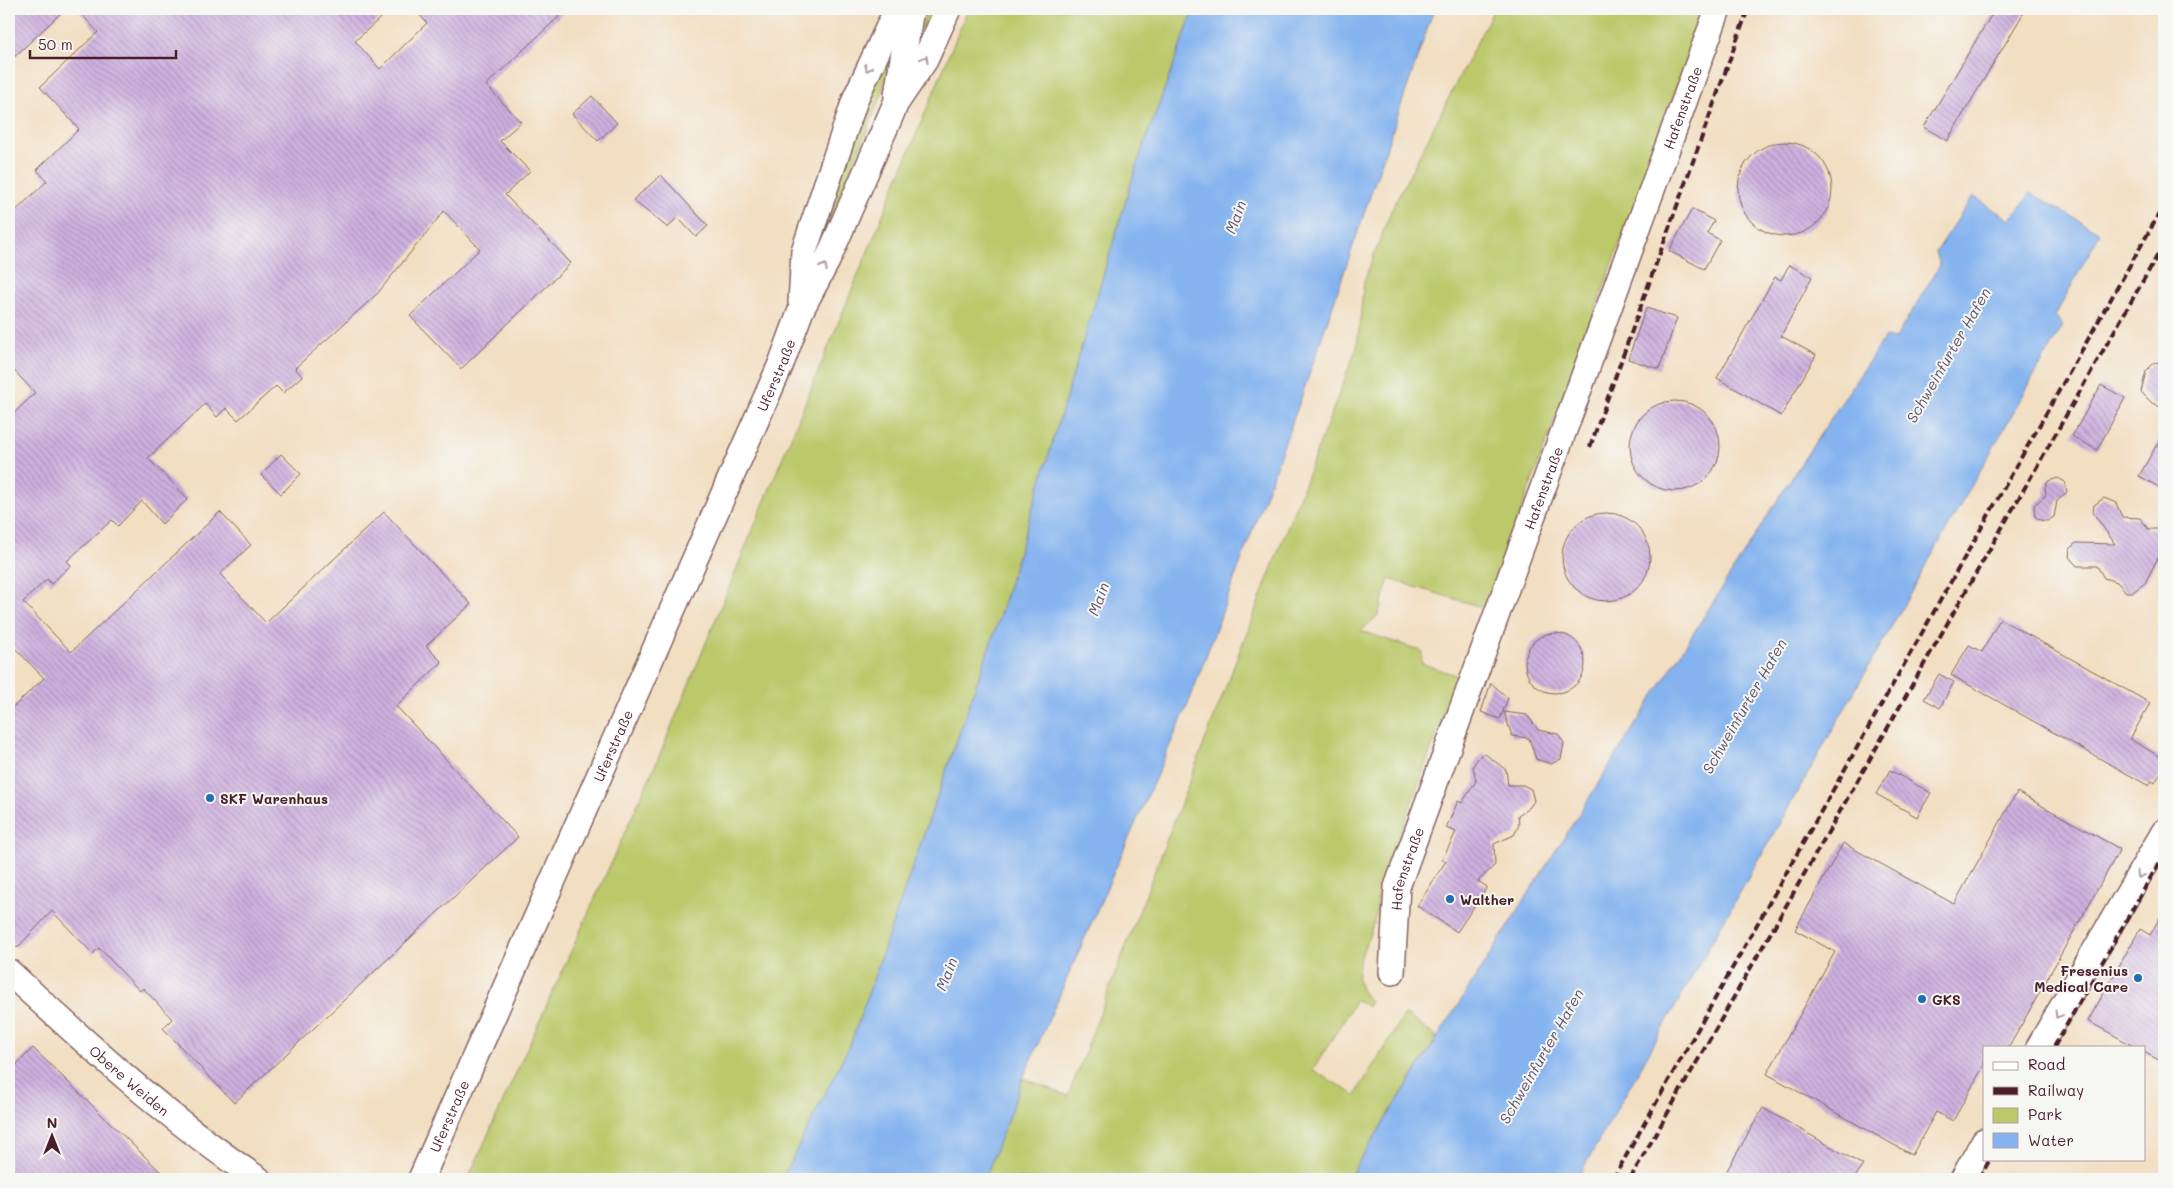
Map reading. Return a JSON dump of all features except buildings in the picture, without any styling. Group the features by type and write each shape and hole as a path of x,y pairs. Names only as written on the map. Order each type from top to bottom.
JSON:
{"street":[{"name":"Uferstraße","path":"801,310 804,251 856,97 897,9"},
{"name":"Uferstraße","path":"896,103 911,9"},
{"name":"Uferstraße","path":"421,1179 781,364 801,310 827,261 896,103 925,60 948,9"},
{"name":"Hafenstraße","path":"1392,972 1397,887 1718,9"},
{"path":"2040,1046 2164,832"},
{"name":"Obere Weiden","path":"9,972 85,1043 166,1111 211,1148 258,1179"},
{"path":"1963,1179 1983,1143"}],"green space":[{"path":"926,9 938,9 916,54"},
{"path":"968,9 1194,9 1137,164 996,628 852,1040 782,1179 468,1179 658,759"},
{"path":"1494,9 1707,9 1485,608 1389,579 1378,615 1361,631 1422,651 1421,663 1458,676 1377,897 1377,911 1359,964 1358,977 1361,990 1371,1002 1368,1007 1356,1000 1313,1070 1355,1095 1405,1014 1437,1037 1348,1179 985,1179 1023,1078 1068,1096 1357,347 1364,281 1391,211"},
{"path":"895,40 881,97 814,257 861,111"}],"water":[{"name":"Main","path":"1194,9 1434,9 1299,404 1189,702 1023,1078 985,1179 782,1179 852,1040 996,628 1137,164"},
{"name":"Schweinfurter Hafen","path":"2031,193 2100,233 2055,316 2063,325 1577,1179 1348,1179 1794,474 1885,337 1895,339 1940,265 1936,252 1973,196 2010,220"}],"railway":[{"path":"1590,447 1748,9"},
{"path":"1613,1179 2164,205"},
{"path":"1630,1179 2164,244"},
{"path":"2055,1046 2164,854"},
{"path":"1979,1179 1989,1160"}],"place":[{"name":"SKF Warenhaus","path":"210,798"},
{"name":"Walther","path":"1450,899"},
{"name":"Fresenius Medical Care","path":"2138,978"},
{"name":"GKS","path":"1922,999"}]}
